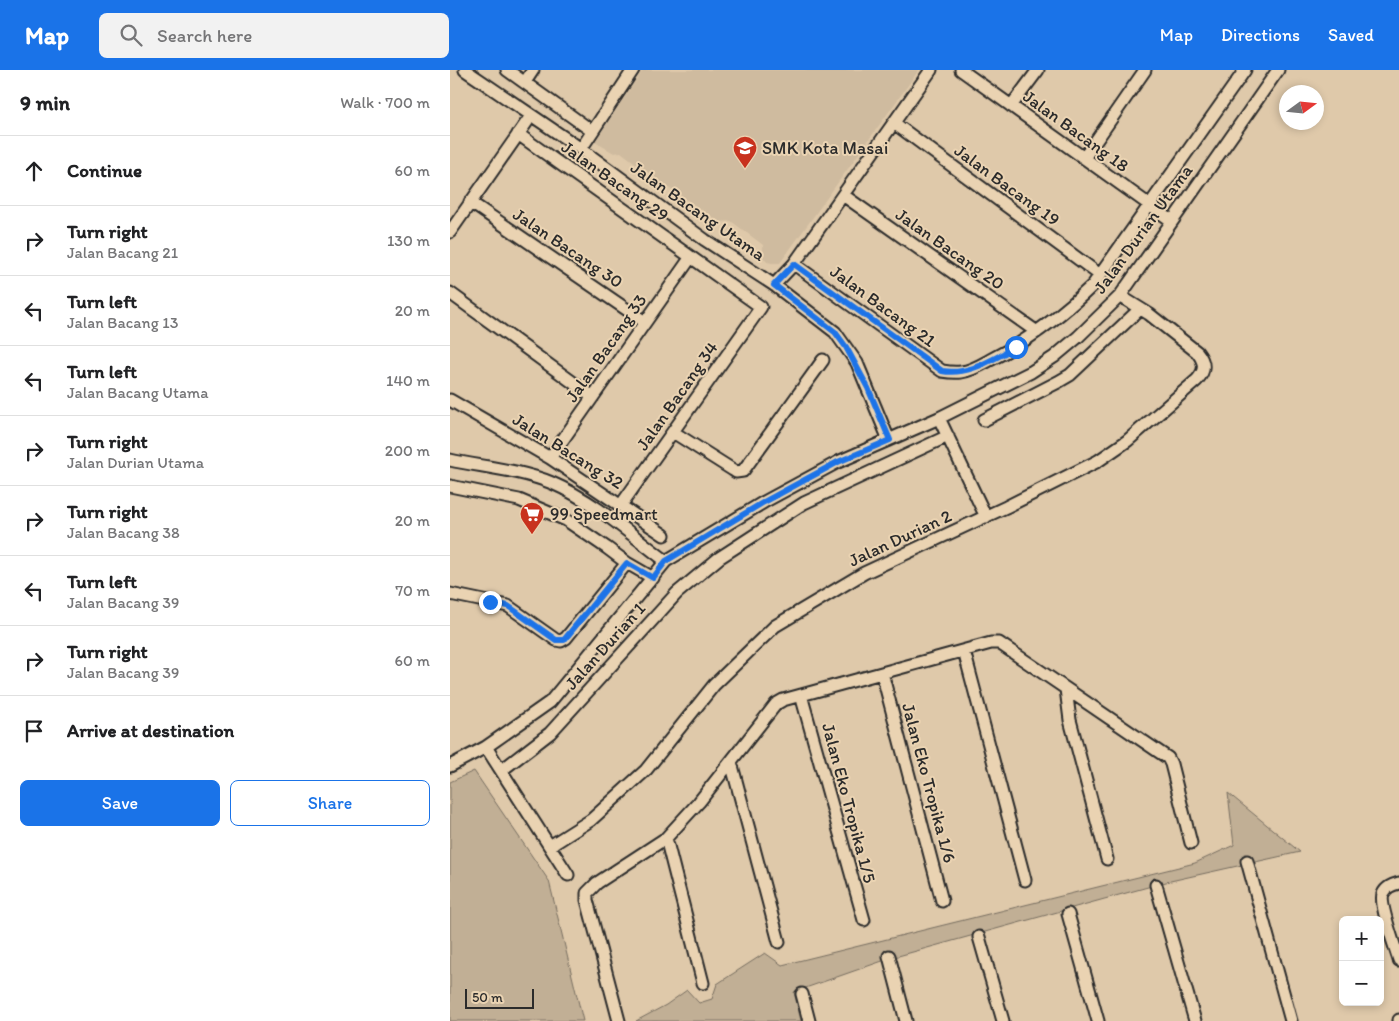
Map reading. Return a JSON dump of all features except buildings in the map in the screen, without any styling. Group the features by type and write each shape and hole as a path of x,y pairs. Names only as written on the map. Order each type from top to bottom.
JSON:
{"street":[{"name":"Jalan Bacang Utama","path":"465,70 581,149 705,240 774,285 835,332 846,347 868,388 890,440"},
{"path":"507,70 592,131"},
{"path":"525,82 533,70"},
{"path":"581,149 633,70"},
{"path":"774,285 794,264 931,70"},
{"name":"Jalan Bacang 18","path":"961,70 1172,220"},
{"path":"1012,106 1038,70"},
{"path":"1084,158 1145,70"},
{"path":"1038,332 1076,302 1093,285 1245,70"},
{"name":"Jalan Durian Utama","path":"450,766 486,747 550,702 666,561 764,502 838,462 939,418 1031,372 1054,358 1120,296 1278,70"},
{"path":"450,232 531,116"},
{"name":"Jalan Bacang 19","path":"894,123 1100,275"},
{"name":"Jalan Bacang 29","path":"518,134 761,307"},
{"name":"Jalan Bacang 20","path":"843,195 1038,332"},
{"name":"Jalan Bacang 30","path":"470,202 646,322"},
{"name":"Jalan Bacang 33","path":"550,458 691,257"},
{"name":"Jalan Bacang 21","path":"794,264 942,371 952,373 972,369 1016,347 1038,332"},
{"path":"450,293 593,397"},
{"name":"Jalan Durian 2","path":"550,846 591,820 646,770 714,685 776,626 864,573 986,517 1112,453 1203,374 1203,360 1197,352 1120,296"},
{"name":"Jalan Bacang 34","path":"621,505 761,307"},
{"path":"984,420 1070,375 1140,309"},
{"path":"673,432 732,470 736,472 743,471 823,360"},
{"name":"Jalan Bacang 32","path":"450,400 550,458 664,535"},
{"path":"939,418 986,517"},
{"name":"Jalan Durian 1","path":"502,770 550,733 677,593 720,558 804,503 948,436"},
{"path":"450,460 525,475 551,483 593,506 666,561"},
{"path":"450,486 519,500 566,520 627,563 653,578"},
{"path":"450,594 508,606 556,640 561,641 566,638 627,563"},
{"path":"619,1021 587,900 587,893 597,883 666,838 699,802 778,703 801,695 994,642 999,643 1169,760 1191,843"},
{"path":"964,651 1025,880"},
{"name":"Jalan Eko Tropika 1/6","path":"882,673 942,901"},
{"path":"1066,689 1070,720 1107,859"},
{"name":"Jalan Eko Tropika 1/5","path":"801,695 864,920"},
{"path":"486,747 568,875"},
{"path":"730,762 779,942"},
{"path":"666,838 703,983"},
{"path":"1247,860 1291,1021"},
{"path":"1399,884 1385,890 1382,900 1399,960"},
{"path":"1156,885 1195,1021"},
{"path":"1068,914 1098,1021"},
{"path":"979,937 1003,1021"},
{"path":"889,956 906,1021"},
{"path":"802,994 809,1021"}],"shaded area":[{"name":"SMK Kota Masai","path":"643,70 919,70 780,263 772,263 767,262 763,257 763,245 731,221 720,222 664,185 621,152 614,153 595,142"},
{"path":"474,771 549,881 583,1021 450,1021 450,782"},
{"path":"1228,793 1300,852 1166,882 891,958 794,992 801,1021 636,1021 666,1005 687,990 699,1003 712,999 717,984 765,953 782,965 1195,863 1234,845"}],"place":[{"name":"SMK Kota Masai","path":"745,169"},
{"name":"99 Speedmart","path":"532,535"}],"route":[{"path":"490,602 508,606 556,640 564,640 627,563 653,578 666,561 764,502 838,462 890,440 857,363 835,332 774,285 794,264 942,371 952,373 972,369 1016,347"}]}
